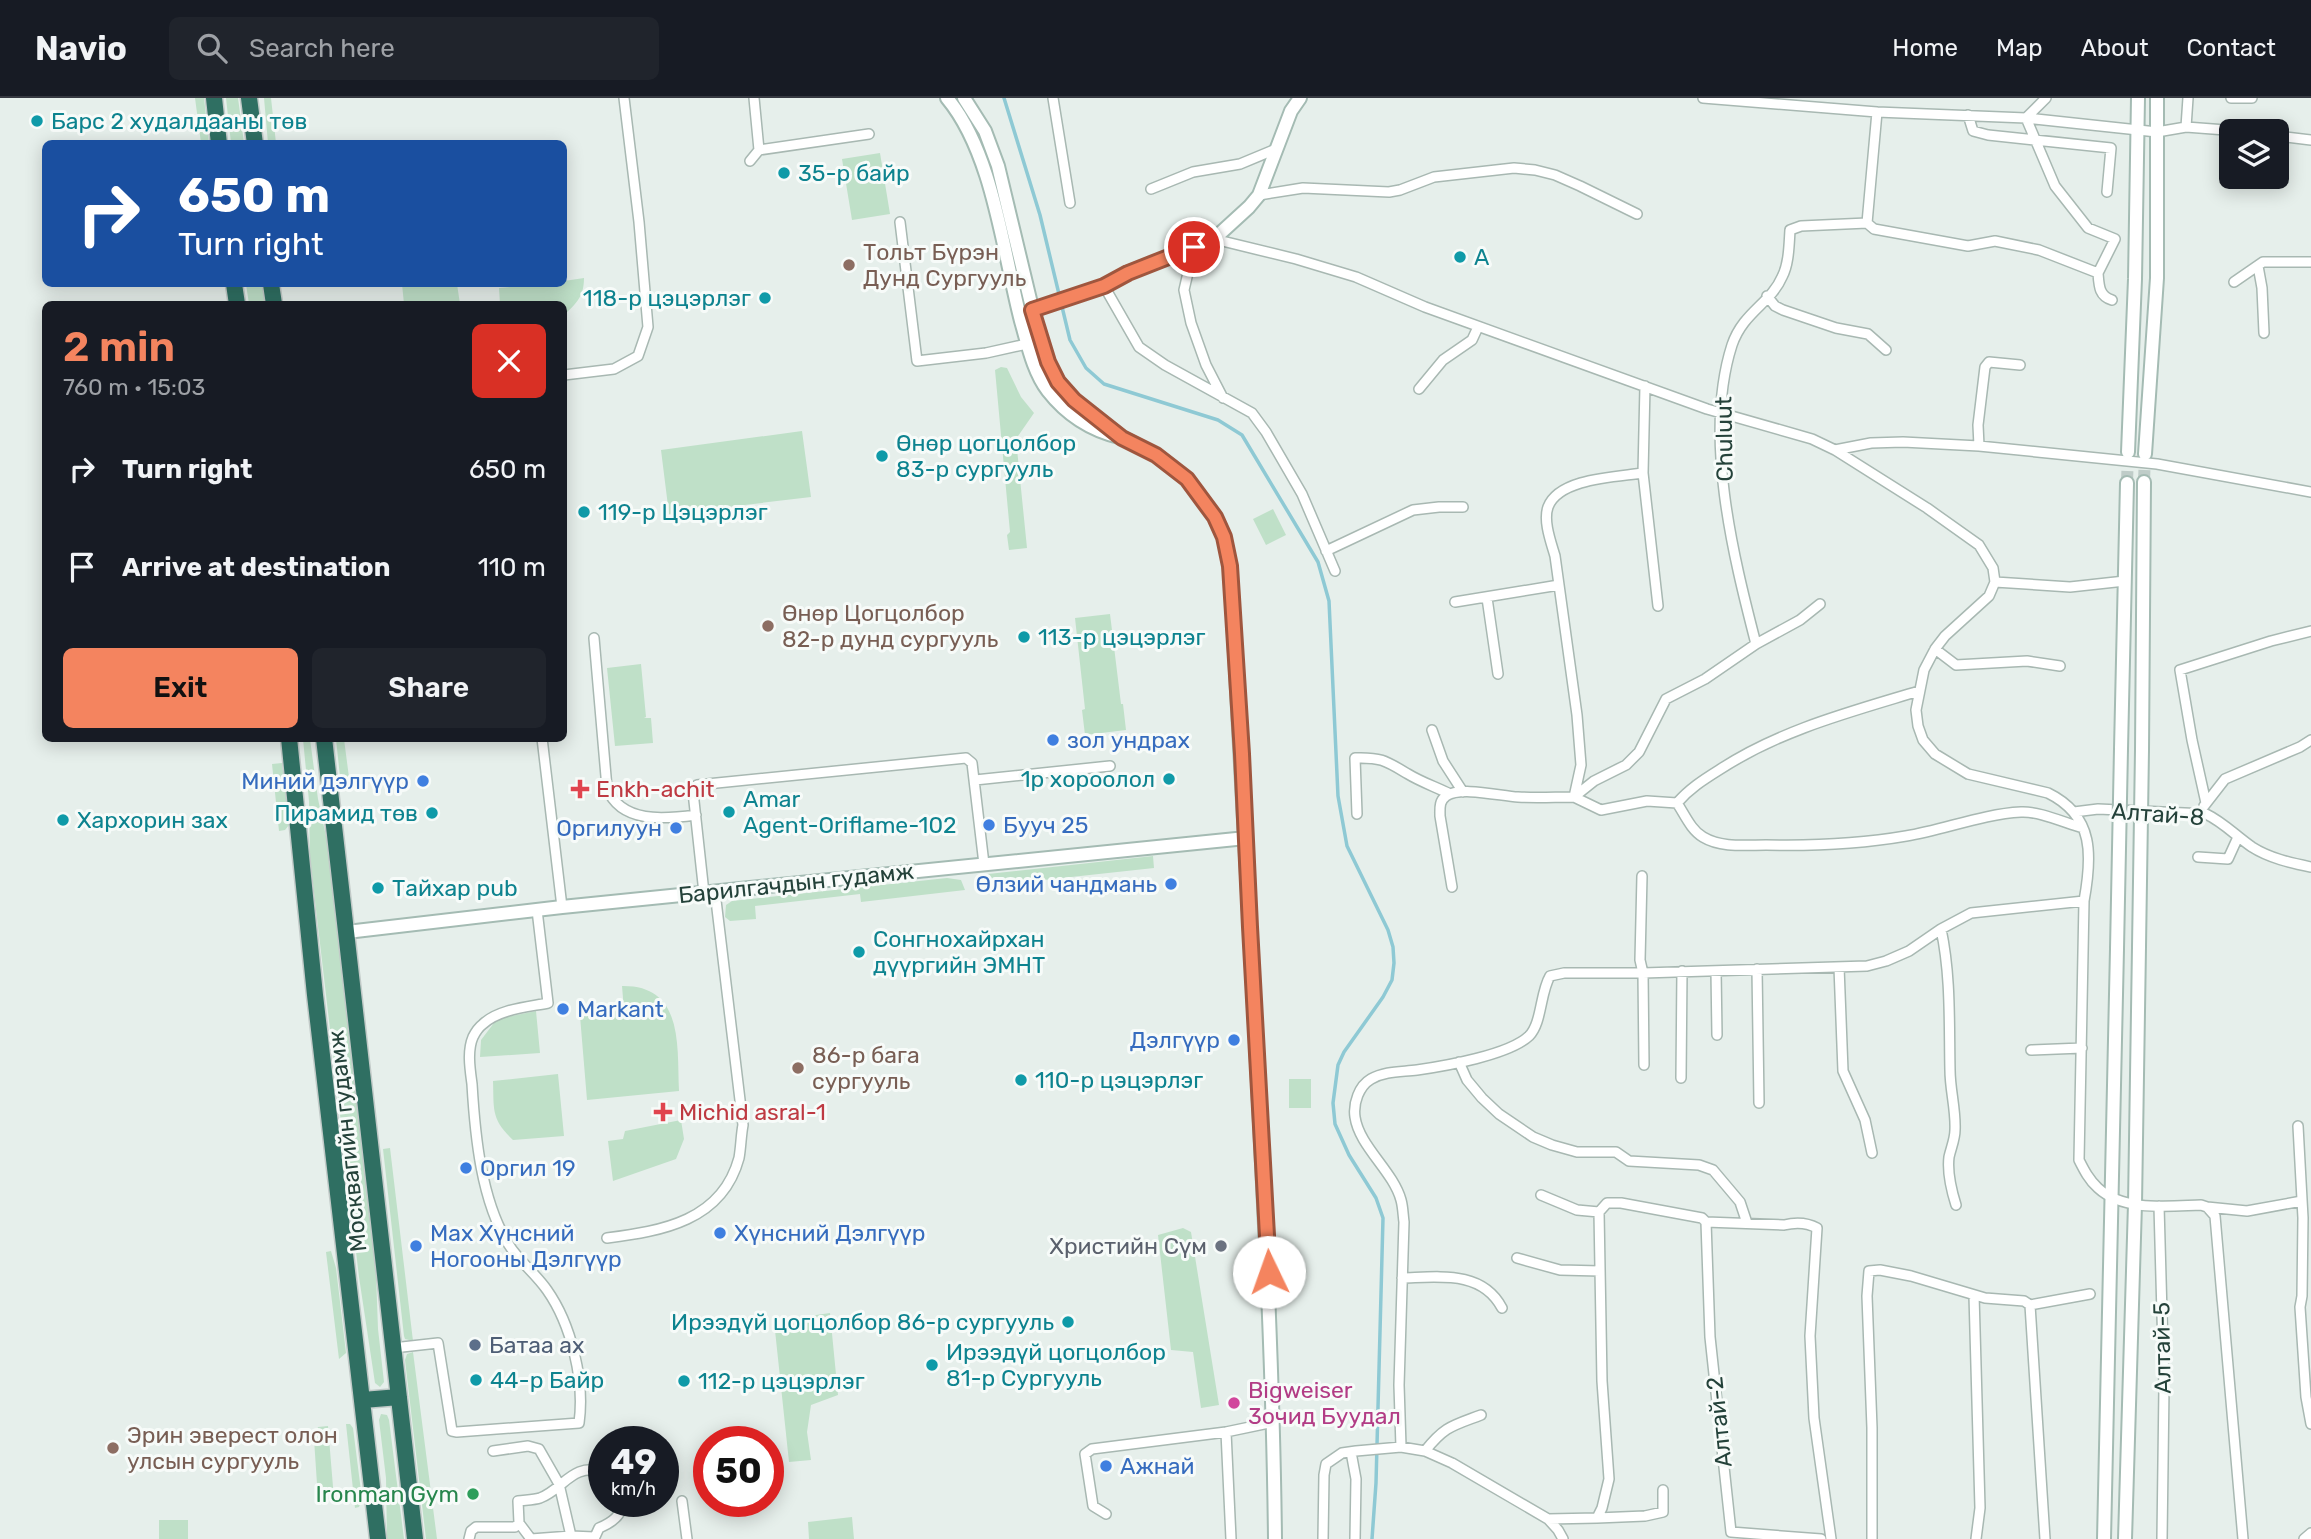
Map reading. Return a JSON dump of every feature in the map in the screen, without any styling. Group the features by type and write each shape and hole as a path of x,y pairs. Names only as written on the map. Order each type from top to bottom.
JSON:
{"highway":[{"path":"214,98 219,140"},
{"path":"249,98 254,140"},
{"name":"Москвагийн гудамж","path":"289,742 315,995 378,1539"},
{"name":"Москвагийн гудамж","path":"324,742 415,1539"},
{"path":"363,1400 399,1397"}],"main road":[{"path":"947,98 959,112 985,170 1026,312 1058,382 1074,400 1122,438"},
{"path":"964,98 985,131 998,166 1026,312 1027,344 1035,368 1047,389 1065,410 1094,428 1156,455 1187,479 1215,517 1224,537 1230,566 1266,1200 1274,1422 1275,1539"},
{"path":"1026,312 1104,286 1128,273 1214,239 1259,195 1290,104 1300,98"},
{"path":"2128,452 2138,98"},
{"path":"2145,453 2157,278 2157,98"},
{"path":"2124,1539 2135,1204 2144,482"},
{"path":"2104,1539 2127,483"},
{"name":"Барилгачдын гудамж","path":"346,932 562,907 1246,838"}],"street":[{"path":"567,375 614,369 638,356 648,327 624,98"},
{"path":"754,98 759,150"},
{"path":"1054,98 1070,203"},
{"path":"1703,98 1877,112 2026,118 2157,132 2186,127 2219,129"},
{"path":"2026,118 2046,98"},
{"path":"2186,127 2188,98"},
{"path":"2231,98 2250,98"},
{"path":"1877,112 1867,223 1874,229 1969,246 1995,241 2039,250 2098,273"},
{"path":"1968,115 1973,131 1987,135 2111,148 2108,192"},
{"path":"2026,118 2055,186 2088,229 2115,239 2098,273 2104,298 2112,300"},
{"path":"750,160 759,150 869,134"},
{"path":"2289,137 2311,140"},
{"path":"1152,189 1193,173 1240,164 1276,149"},
{"path":"1259,195 1303,188 1389,192 1434,177 1524,169 1555,175 1637,214"},
{"path":"900,222 917,361 986,353 1027,344"},
{"name":"Chuluut","path":"1756,644 1734,561 1726,504 1720,412 1732,343 1741,323 1782,277 1790,230 1801,226 1867,223"},
{"path":"1214,239 1356,277 1478,327 1720,412 1812,439 1835,450 1927,508 1979,545 1993,568 1995,582 1990,596 1945,636 1935,649 1924,670 1919,691 1916,710 1918,726 1923,740 1935,754 1969,774 2048,793 2074,812 2083,828 2089,846 2089,874 2084,901 2079,1160 2098,1189 2135,1204 2201,1205 2247,1210 2302,1201"},
{"path":"1194,247 1184,290 1191,323 1206,365 1223,398"},
{"path":"2234,282 2263,262 2311,262"},
{"path":"2258,266 2264,332"},
{"path":"1104,286 1139,347 1165,365 1252,413 1302,494 1335,571"},
{"path":"1767,296 1775,306 1783,310 1836,328 1868,334 1886,349"},
{"path":"1419,389 1443,360 1472,340 1478,327"},
{"path":"1979,446 1978,425 1985,366 1989,362 2020,365"},
{"path":"1645,386 1643,473 1658,606"},
{"path":"1835,450 1871,443 1903,442 1979,446 2157,464 2311,492"},
{"path":"1574,797 1581,765 1577,715 1547,509 1554,497 1564,490 1591,479 1643,473"},
{"path":"1326,551 1413,510 1439,506 1462,507"},
{"path":"1995,582 2070,587 2125,581"},
{"path":"1455,602 1559,585"},
{"path":"1487,598 1498,674"},
{"path":"1574,797 1594,781 1626,765 1639,752 1666,699 1800,620 1819,604"},
{"path":"2206,803 2184,702 2180,670 2311,631"},
{"path":"594,638 607,788 611,798 623,809 660,820 696,815"},
{"path":"1935,649 1956,665 2026,661 2060,666"},
{"path":"1677,803 1687,791 1735,759 1788,733 1919,691"},
{"path":"1432,730 1443,761 1463,792"},
{"path":"2199,813 2225,779 2311,740"},
{"path":"542,742 562,907"},
{"path":"1357,814 1355,758 1375,757 1395,764 1408,774 1450,794"},
{"path":"607,1238 670,1227 694,1218 715,1200 729,1180 739,1158 743,1125 696,815 693,792 697,785 966,758 972,762 984,864"},
{"path":"975,780 1110,765"},
{"path":"1452,887 1440,816 1442,800 1450,794 1463,792 1517,797 1574,797 1601,810 1647,801 1677,803"},
{"path":"1677,803 1695,831 1705,839 1730,845 1817,846 1906,836 2024,812 2046,815 2083,828"},
{"name":"Алтай-8","path":"2074,812 2098,809 2206,814 2218,819 2255,849 2276,858 2311,867"},
{"path":"2198,857 2228,859 2238,837"},
{"path":"1642,876 1640,960 1643,973 1644,1065"},
{"path":"1401,1447 1399,1385 1404,1222 1402,1201 1363,1137 1355,1117 1357,1096 1368,1081 1384,1073 1459,1062 1507,1049 1529,1036 1536,1025 1544,987 1550,976 1564,973 1867,966 1909,951 1971,913 2084,901"},
{"path":"393,1349 438,1343 452,1431 508,1430 579,1423 578,1386 570,1337 548,1292 509,1246 495,1215 481,1167 473,1104 469,1054 473,1037 482,1024 505,1012 548,1003 537,910"},
{"path":"1941,929 1950,1002 1950,1073 1955,1132 1948,1166 1956,1205"},
{"path":"1839,967 1843,1071 1865,1120 1872,1153"},
{"path":"1757,969 1759,1103"},
{"path":"1681,1079 1682,971"},
{"path":"1716,971 1717,1035"},
{"path":"2031,1051 2082,1048"},
{"path":"1459,1062 1467,1080 1482,1098 1499,1114 1533,1137 1577,1152 1616,1152 1629,1161 1699,1165 1713,1170 1740,1202 1747,1223"},
{"path":"2298,1126 2302,1201 2300,1307 2304,1383 2311,1424"},
{"path":"1541,1195 1577,1210 1599,1212"},
{"path":"1597,1518 1609,1479 1602,1381 1599,1212 1607,1203 1621,1203 1702,1218 1706,1222 1794,1222 1816,1228 1810,1336 1814,1418 1831,1539"},
{"name":"Алтай-5","path":"2159,1206 2164,1387 2162,1539"},
{"path":"2207,1207 2215,1216 2222,1274 2243,1539"},
{"name":"Алтай-2","path":"1706,1222 1710,1338 1731,1532 1821,1539"},
{"path":"1517,1258 1560,1269 1600,1271"},
{"path":"1872,1539 1872,1428 1867,1296 1869,1271 1880,1270 1911,1276 1974,1295 2024,1301 2030,1305 2090,1294"},
{"path":"1402,1278 1468,1279 1479,1283 1496,1298 1502,1308"},
{"path":"1974,1295 1980,1508 1976,1539"},
{"path":"2030,1305 2045,1539"},
{"path":"1425,1451 1448,1427 1481,1415"},
{"path":"1106,1514 1093,1506 1086,1454 1091,1449 1226,1432 1274,1422"},
{"path":"1226,1432 1231,1539"},
{"path":"493,1451 528,1446 539,1449 559,1484 571,1536"},
{"path":"1323,1539 1326,1464 1335,1456 1353,1451 1401,1447 1425,1451 1452,1463 1548,1519 1559,1530 1563,1539"},
{"path":"1353,1451 1356,1479 1355,1539"},
{"path":"588,1472 570,1475 538,1499 518,1501 519,1523 531,1539 571,1536 594,1538 599,1528 616,1517"},
{"path":"1548,1519 1646,1516 1663,1512 1663,1490"},
{"path":"682,1501 687,1539"},
{"path":"469,1539 471,1531 476,1527 515,1527 519,1523"},
{"path":"2304,1539 2311,1533"}],"green space":[{"path":"195,98 204,98 209,140 201,140"},
{"path":"226,98 238,98 244,140 231,140"},
{"path":"264,98 271,98 276,140 268,140"},
{"path":"880,153 890,214 852,220 842,159"},
{"path":"584,278 579,299 567,312 567,301 500,301 499,288 567,287 567,281"},
{"path":"246,287 262,287 265,301 249,301"},
{"path":"402,287 457,287 460,301 404,301"},
{"path":"1007,368 1021,397 1034,413 1016,439 1027,548 1009,550 1007,535 1010,532 995,370"},
{"path":"802,431 811,497 669,514 661,450"},
{"path":"1273,509 1286,535 1266,545 1253,519"},
{"path":"1110,614 1126,730 1085,735 1082,710 1085,709 1075,618"},
{"path":"641,664 644,718 651,718 653,743 615,746 607,668"},
{"path":"303,742 310,742 318,799 330,855 376,1274 384,1382 380,1387 375,1383 359,1277 310,858 309,801"},
{"path":"336,742 344,742 350,785 341,786"},
{"path":"282,763 289,825 285,830 279,831 272,764"},
{"path":"1153,856 1154,868 978,887 982,876 988,874"},
{"path":"947,878 961,880 965,890 861,902 860,894 755,906 756,919 730,921 725,917 726,905 732,901"},
{"path":"622,986 642,988 657,996 667,1007 676,1038 679,1091 587,1100 580,1016 624,1010"},
{"path":"536,1011 540,1053 480,1057 481,1040 497,1019"},
{"path":"558,1074 564,1136 513,1140 497,1120 493,1081"},
{"path":"1289,1079 1311,1079 1311,1108 1289,1108"},
{"path":"681,1120 684,1139 676,1159 613,1181 608,1141 623,1139 625,1131"},
{"path":"390,1148 413,1341 405,1339 404,1336 383,1149"},
{"path":"1183,1228 1191,1232 1219,1405 1201,1408 1193,1352 1171,1350 1158,1235"},
{"path":"331,1251 336,1268 346,1353 339,1359 326,1252"},
{"path":"830,1313 838,1395 811,1405 807,1432 811,1460 789,1462 774,1321"},
{"path":"413,1352 437,1539 426,1539 405,1360 407,1354"},
{"path":"381,1414 387,1415 389,1420 404,1539 387,1539 386,1478 379,1420"},
{"path":"346,1424 353,1428 362,1499 359,1507 355,1508"},
{"path":"328,1426 334,1499 318,1499 314,1439 318,1427"},
{"path":"852,1517 854,1539 809,1539 808,1522"},
{"path":"159,1520 188,1520 188,1539 159,1539"}],"waterway":[{"path":"1004,98 1040,215 1070,340 1086,368 1104,384 1218,420 1242,435 1318,562 1329,601 1338,796 1347,846 1388,930 1394,963 1392,980 1383,997 1344,1052 1338,1065 1333,1103 1335,1124 1349,1155 1376,1198 1383,1218 1372,1539"}],"tunnel":[{"path":"2127,483 2128,452"},
{"path":"2144,482 2145,454"}],"place":[{"name":"Барс 2 худалдааны төв","path":"37,121"},
{"name":"35-р байр","path":"784,173"},
{"name":"A","path":"1460,257"},
{"name":"Тольт Бүрэн Дунд Сургууль","path":"849,265"},
{"name":"118-р цэцэрлэг","path":"765,298"},
{"name":"Өнөр цогцолбор 83-р сургууль","path":"882,456"},
{"name":"119-р Цэцэрлэг","path":"584,512"},
{"name":"Өнөр Цогцолбор 82-р дунд сургууль","path":"768,626"},
{"name":"113-р цэцэрлэг","path":"1024,637"},
{"name":"зол ундрах","path":"1053,740"},
{"name":"1р хороолол","path":"1169,779"},
{"name":"Миний дэлгүүр","path":"423,781"},
{"name":"Enkh-achit","path":"580,789"},
{"name":"Amar Agent-Oriflame-102","path":"729,812"},
{"name":"Пирамид төв","path":"432,813"},
{"name":"Хархорин зах","path":"63,820"},
{"name":"Бууч 25","path":"989,825"},
{"name":"Оргилуун","path":"676,828"},
{"name":"Өлзий чандмань","path":"1171,884"},
{"name":"Тайхар pub","path":"378,888"},
{"name":"Сонгнохайрхан дүүргийн ЭМНТ","path":"859,952"},
{"name":"Markant","path":"563,1009"},
{"name":"Дэлгүүр","path":"1234,1040"},
{"name":"86-р бага сургууль","path":"798,1068"},
{"name":"110-р цэцэрлэг","path":"1021,1080"},
{"name":"Michid asral-1","path":"663,1112"},
{"name":"Оргил 19","path":"466,1168"},
{"name":"Хүнсний Дэлгүүр","path":"720,1233"},
{"name":"Мах Хүнсний Ногооны Дэлгүүр","path":"416,1246"},
{"name":"Христийн Сүм","path":"1221,1246"},
{"name":"Ирээдүй цогцолбор 86-р сургууль","path":"1068,1322"},
{"name":"Батаа ах","path":"475,1345"},
{"name":"Ирээдүй цогцолбор 81-р Сургууль","path":"932,1365"},
{"name":"44-р Байр","path":"476,1380"},
{"name":"112-р цэцэрлэг","path":"684,1381"},
{"name":"Bigweiser 3очид Буудал","path":"1234,1403"},
{"name":"Эрин эверест олон улсын сургууль","path":"113,1448"},
{"name":"Ажнай","path":"1106,1466"},
{"name":"Ironman Gym","path":"473,1494"}],"route":[{"path":"1194,247 1128,273 1104,286 1032,310 1048,362 1058,382 1074,400 1122,438 1156,455 1187,479 1215,517 1224,537 1230,566 1242,754 1269,1272"}]}
